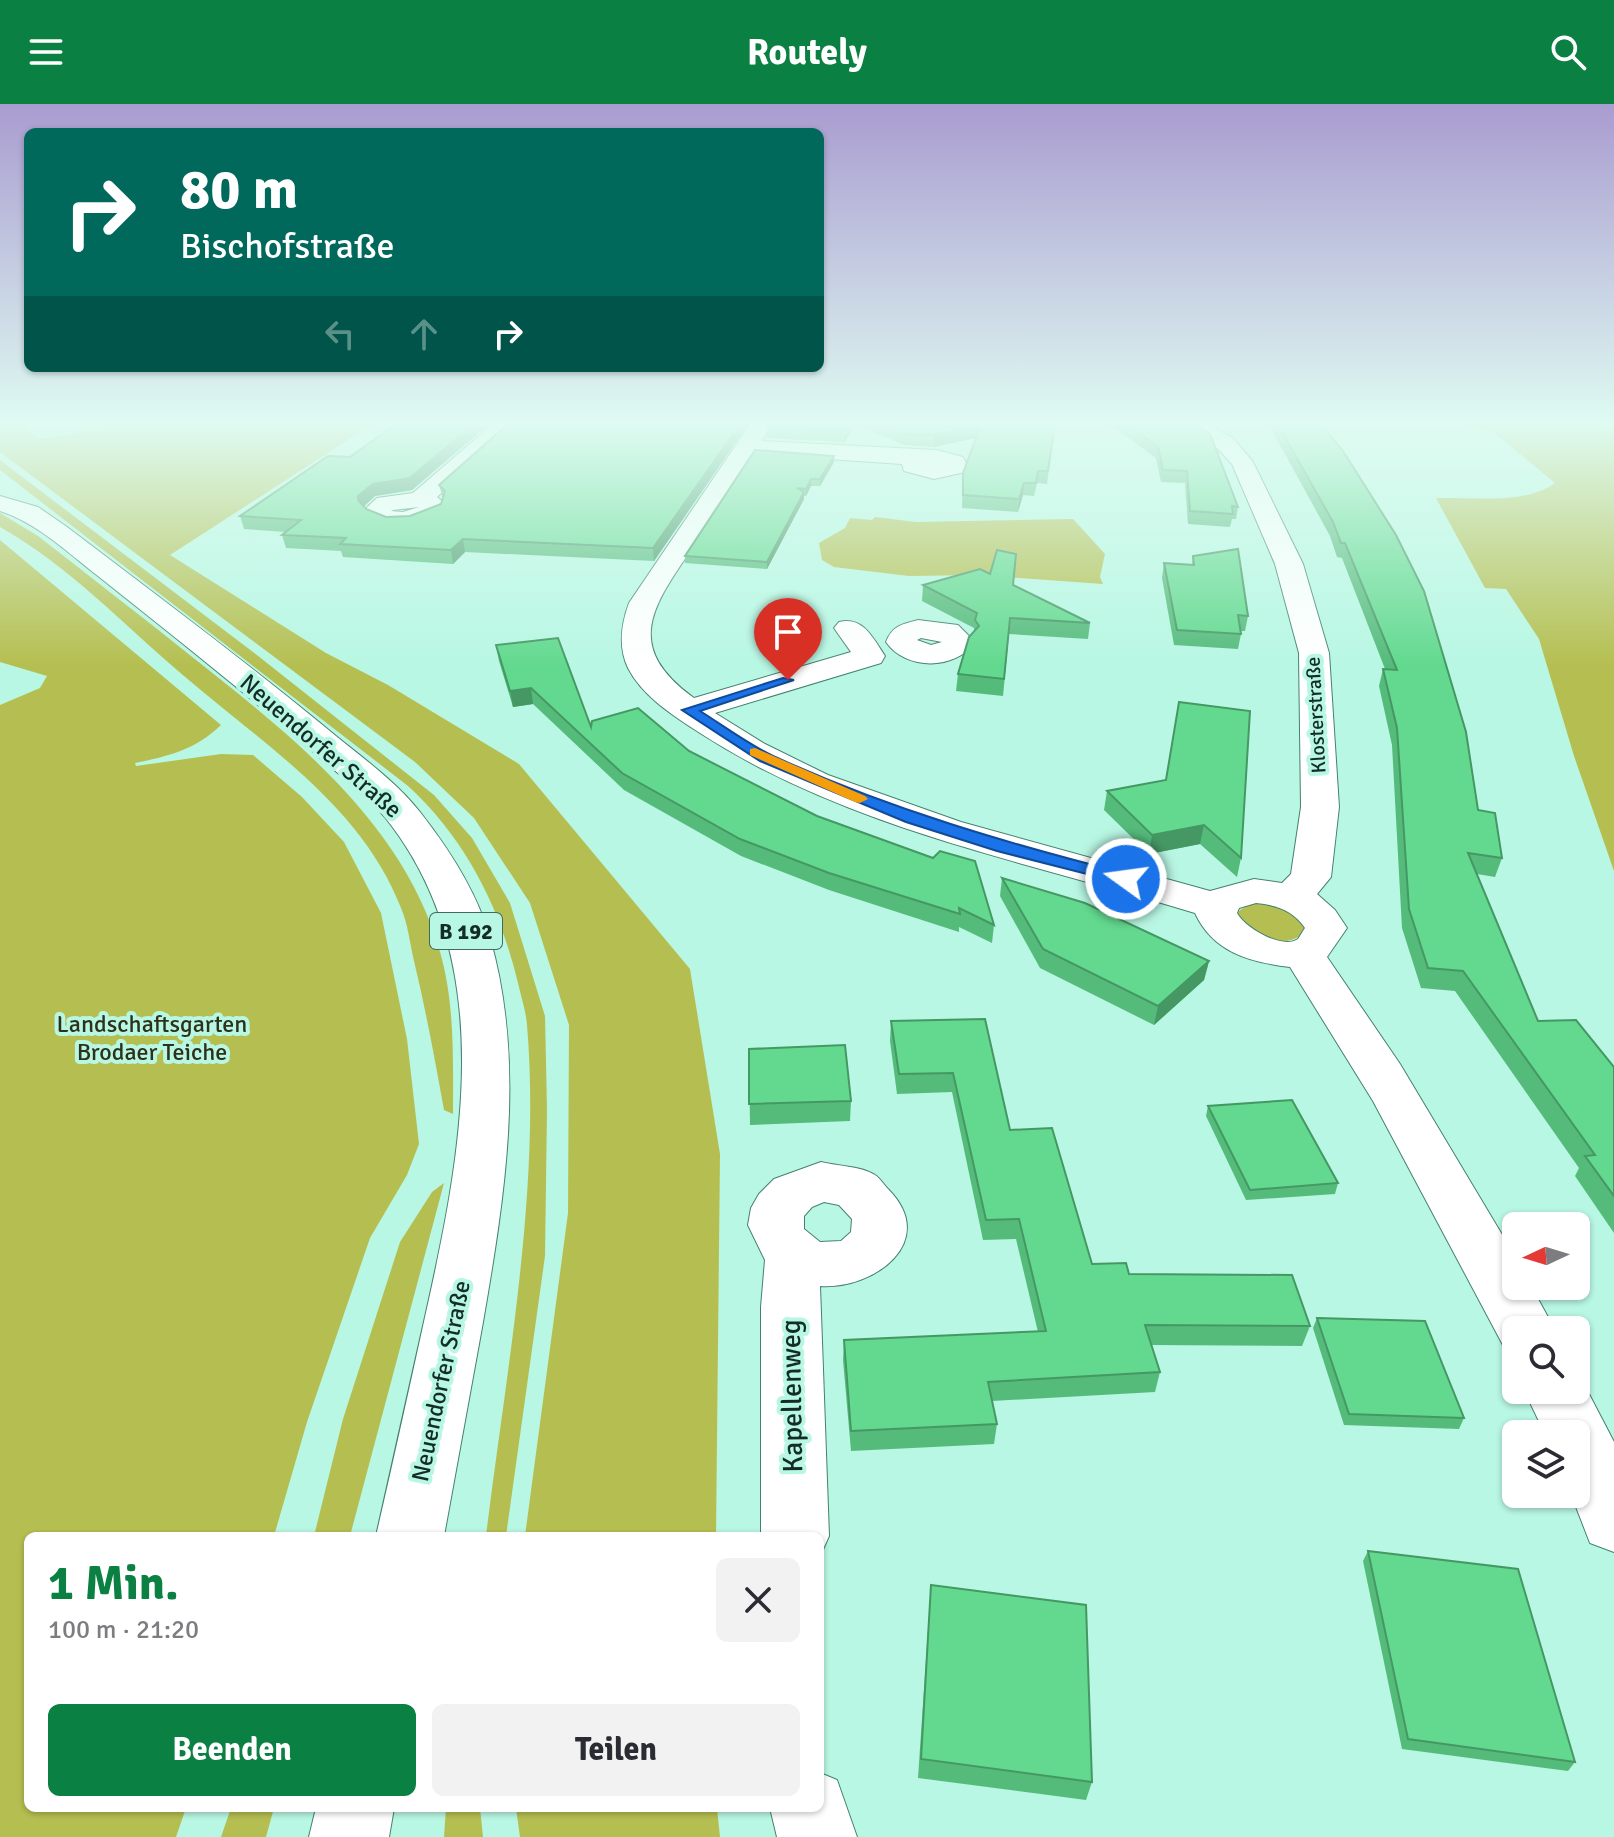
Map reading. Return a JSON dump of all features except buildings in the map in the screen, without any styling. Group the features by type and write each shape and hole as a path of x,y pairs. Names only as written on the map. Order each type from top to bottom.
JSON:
{"street":[{"name":"Neuendorfer Straße","path":"15,504 283,709 377,789 405,818 432,854 455,897 471,948 485,1028 486,1128 469,1247 411,1532"},
{"path":"708,504 655,582 637,615 635,634 638,653 646,671 689,710 765,758 912,819 1217,906"},
{"name":"Klosterstraße","path":"1261,504 1289,564 1314,653 1320,807 1311,877 1291,897"},
{"path":"849,628 870,656"},
{"path":"689,710 904,646"},
{"path":"1273,892 1291,897 1311,907 1326,928 1324,938 1315,947 1301,952 1266,951 1231,937 1216,916 1217,906 1225,898 1238,893 1273,892"},
{"path":"1301,952 1333,994 1389,1086 1518,1316"},
{"name":"Kapellenweg","path":"793,1256 790,1307 795,1532"},
{"path":"1562,1404 1594,1468 1614,1521"},
{"path":"349,1837 354,1812"},
{"path":"810,1812 817,1837"}],"green space":[{"path":"44,504 58,504 434,795 472,838 510,903 545,1016 547,1110 545,1256 507,1532 487,1532 525,1216 530,1088 525,1009 501,928 478,876 447,829 408,786"},
{"path":"69,504 249,504 170,555 326,653 388,685 519,764 690,969 720,1154 716,1532 526,1532 568,1213 569,1025 530,903 474,818 415,762"},
{"path":"1439,504 1614,504 1614,871 1574,756 1539,639 1506,589 1485,588"},
{"path":"0,513 38,536 267,717 340,785 372,822 400,862 423,905 440,952 451,1012 453,1114 444,1110 403,914 383,871 361,838 308,779 73,578 0,527"},
{"path":"875,517 916,522 1073,519 1105,554 1100,577 1103,584 977,575 909,576 834,567 822,560 819,543 845,528 850,518 872,520"},
{"name":"Landschaftsgarten Brodaer Teiche","path":"0,540 221,725 191,746 135,763 136,766 221,754 253,755 302,797 344,842 381,913 407,1039 419,1144 407,1175 370,1238 307,1422 275,1532 24,1532 24,1812 185,1812 176,1837 0,1837 0,705 40,688 47,676 0,662"},
{"path":"1261,902 1283,906 1305,923 1302,935 1275,941 1237,918 1237,912"},
{"path":"444,1183 351,1532 315,1532 343,1419 400,1242 432,1192"},
{"path":"230,1812 273,1812 266,1837 221,1837"},
{"path":"446,1812 480,1812 483,1837 444,1837"},
{"path":"517,1812 717,1812 720,1837 520,1837"}],"slow traffic":[{"path":"755,752 860,799"}],"route":[{"path":"788,680 689,710 765,758 834,789 912,819 1126,879"}]}
